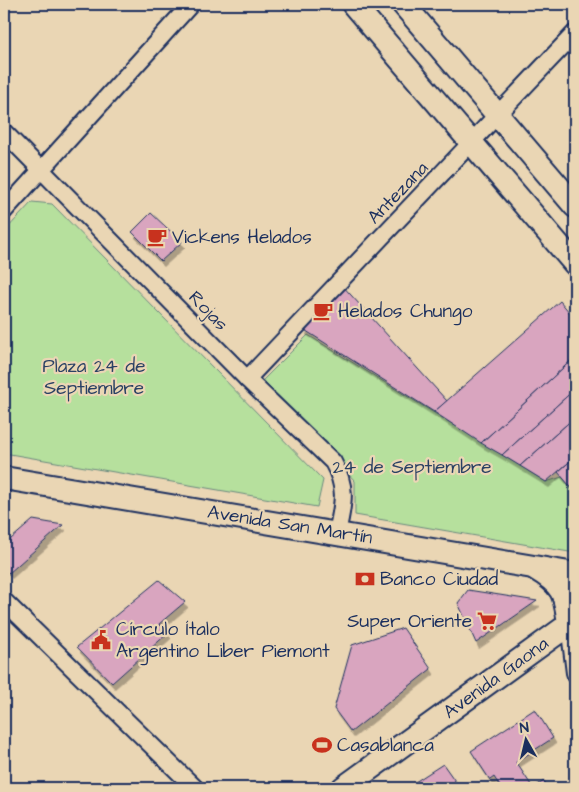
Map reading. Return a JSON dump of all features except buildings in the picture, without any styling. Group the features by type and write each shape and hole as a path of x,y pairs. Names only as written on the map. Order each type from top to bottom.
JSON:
{"main road":[{"path":"353,4 575,264"},
{"path":"403,4 575,206"},
{"name":"Avenida San Martín","path":"4,478 575,574"},
{"path":"530,565 558,585 565,599 572,622"},
{"name":"Avenida Gaona","path":"344,788 572,622"}],"street":[{"path":"4,211 191,4"},
{"name":"Antezana","path":"247,379 472,144 575,32"},
{"name":"Rojas","path":"4,132 247,379 333,462 342,478 344,497 337,533"},
{"path":"4,601 195,788"},
{"path":"572,622 575,673"}],"green space":[{"name":"Plaza 24 de Septiembre","path":"32,202 52,204 323,480 317,507 4,453 4,232"},
{"name":"24 de Septiembre","path":"308,335 546,482 562,477 575,492 575,553 355,515 355,481 262,381"}],"place":[{"name":"Vickens Helados","path":"157,237"},
{"name":"Helados Chungo","path":"323,311"},
{"name":"Banco Ciudad","path":"365,579"},
{"name":"Super Oriente","path":"487,621"},
{"name":"Círculo Ítalo Argentino Liber Piemont","path":"101,640"},
{"name":"Casablanca","path":"322,745"}]}
